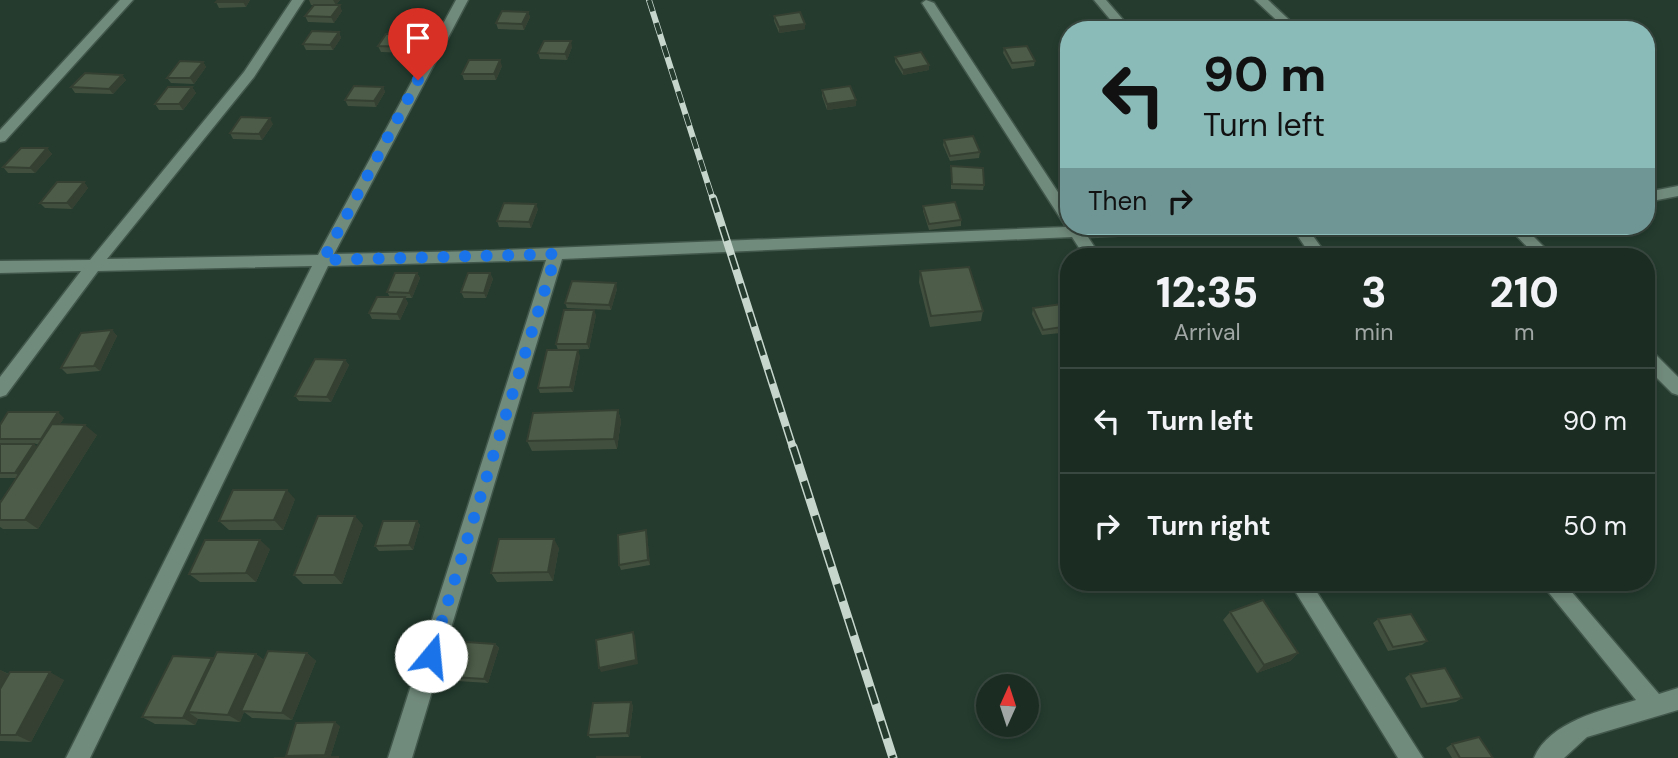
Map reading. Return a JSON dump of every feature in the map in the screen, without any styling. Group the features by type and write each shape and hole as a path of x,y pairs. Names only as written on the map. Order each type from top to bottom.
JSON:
{"street":[{"path":"0,138 127,0"},
{"path":"0,390 94,265 250,74 298,0"},
{"path":"78,758 323,260 462,0"},
{"path":"1100,0 1118,21"},
{"path":"1261,0 1284,21"},
{"path":"928,3 1060,206"},
{"path":"1655,195 1678,191"},
{"path":"0,267 556,254 1060,227"},
{"path":"1523,235 1537,248"},
{"path":"400,758 556,254"},
{"path":"1655,365 1678,388"},
{"path":"1305,591 1411,758"},
{"path":"1559,591 1655,706"},
{"path":"1545,758 1581,728 1678,699"}],"building":[{"path":"218,0 244,0 216,2"},
{"path":"314,5 340,5 331,17 305,16"},
{"path":"502,11 528,12 522,24 496,23"},
{"path":"800,12 805,24 779,27 774,16"},
{"path":"312,31 339,32 330,45 303,44"},
{"path":"386,34 413,34 405,47 378,46"},
{"path":"544,41 571,41 565,54 538,53"},
{"path":"1027,46 1035,61 1012,63 1004,48"},
{"path":"921,52 929,65 903,70 895,57"},
{"path":"469,60 500,60 494,74 462,74"},
{"path":"180,61 203,62 190,78 167,78"},
{"path":"85,73 122,75 109,89 71,87"},
{"path":"354,86 383,87 374,101 345,100"},
{"path":"850,86 856,100 827,104 822,90"},
{"path":"168,87 192,87 179,104 155,104"},
{"path":"241,117 270,118 259,134 230,133"},
{"path":"973,136 980,152 950,156 944,140"},
{"path":"21,148 47,148 30,168 3,167"},
{"path":"951,166 983,168 984,185 952,184"},
{"path":"57,182 84,182 67,203 40,203"},
{"path":"955,202 961,220 929,224 923,206"},
{"path":"504,203 536,204 529,222 497,221"},
{"path":"969,267 983,311 931,316 920,271"},
{"path":"395,273 417,273 409,293 387,292"},
{"path":"468,273 490,273 484,293 461,292"},
{"path":"572,281 616,283 609,305 565,303"},
{"path":"377,297 405,297 397,314 369,313"},
{"path":"1060,304 1060,327 1043,330 1033,308"},
{"path":"564,310 594,310 587,344 556,344"},
{"path":"112,330 94,366 61,368 81,333"},
{"path":"547,350 578,350 570,387 538,388"},
{"path":"315,359 345,360 327,397 295,396"},
{"path":"618,410 614,439 527,441 533,413"},
{"path":"8,412 58,412 41,439 0,439 0,425"},
{"path":"52,424 85,425 25,520 0,520 0,503"},
{"path":"0,444 34,444 15,473 0,473"},
{"path":"233,490 287,490 274,520 219,521"},
{"path":"318,516 355,516 334,575 294,575"},
{"path":"383,521 417,521 409,545 375,546"},
{"path":"646,530 648,560 619,565 618,535"},
{"path":"499,539 554,539 548,572 491,573"},
{"path":"205,540 260,540 246,573 189,574"},
{"path":"1263,600 1298,653 1264,665 1230,612"},
{"path":"1411,614 1427,641 1393,647 1378,619"},
{"path":"633,632 636,660 599,668 596,640"},
{"path":"466,642 495,644 484,679 454,677"},
{"path":"268,651 307,653 282,713 241,711"},
{"path":"217,652 256,654 228,715 188,712"},
{"path":"173,656 212,658 183,718 142,717"},
{"path":"1445,668 1462,698 1427,704 1410,674"},
{"path":"10,672 50,672 16,735 0,735 0,689"},
{"path":"631,702 627,733 588,735 593,703"},
{"path":"335,722 325,755 286,756 296,723"},
{"path":"1479,737 1493,758 1460,758 1452,744"},
{"path":"338,757 338,758 274,758"},
{"path":"640,757 640,758 597,758"}],"railway":[{"path":"649,0 713,200"},
{"path":"713,198 793,448"},
{"path":"793,447 893,758"}],"route":[{"path":"418,80 323,260 556,254 431,656"}]}
